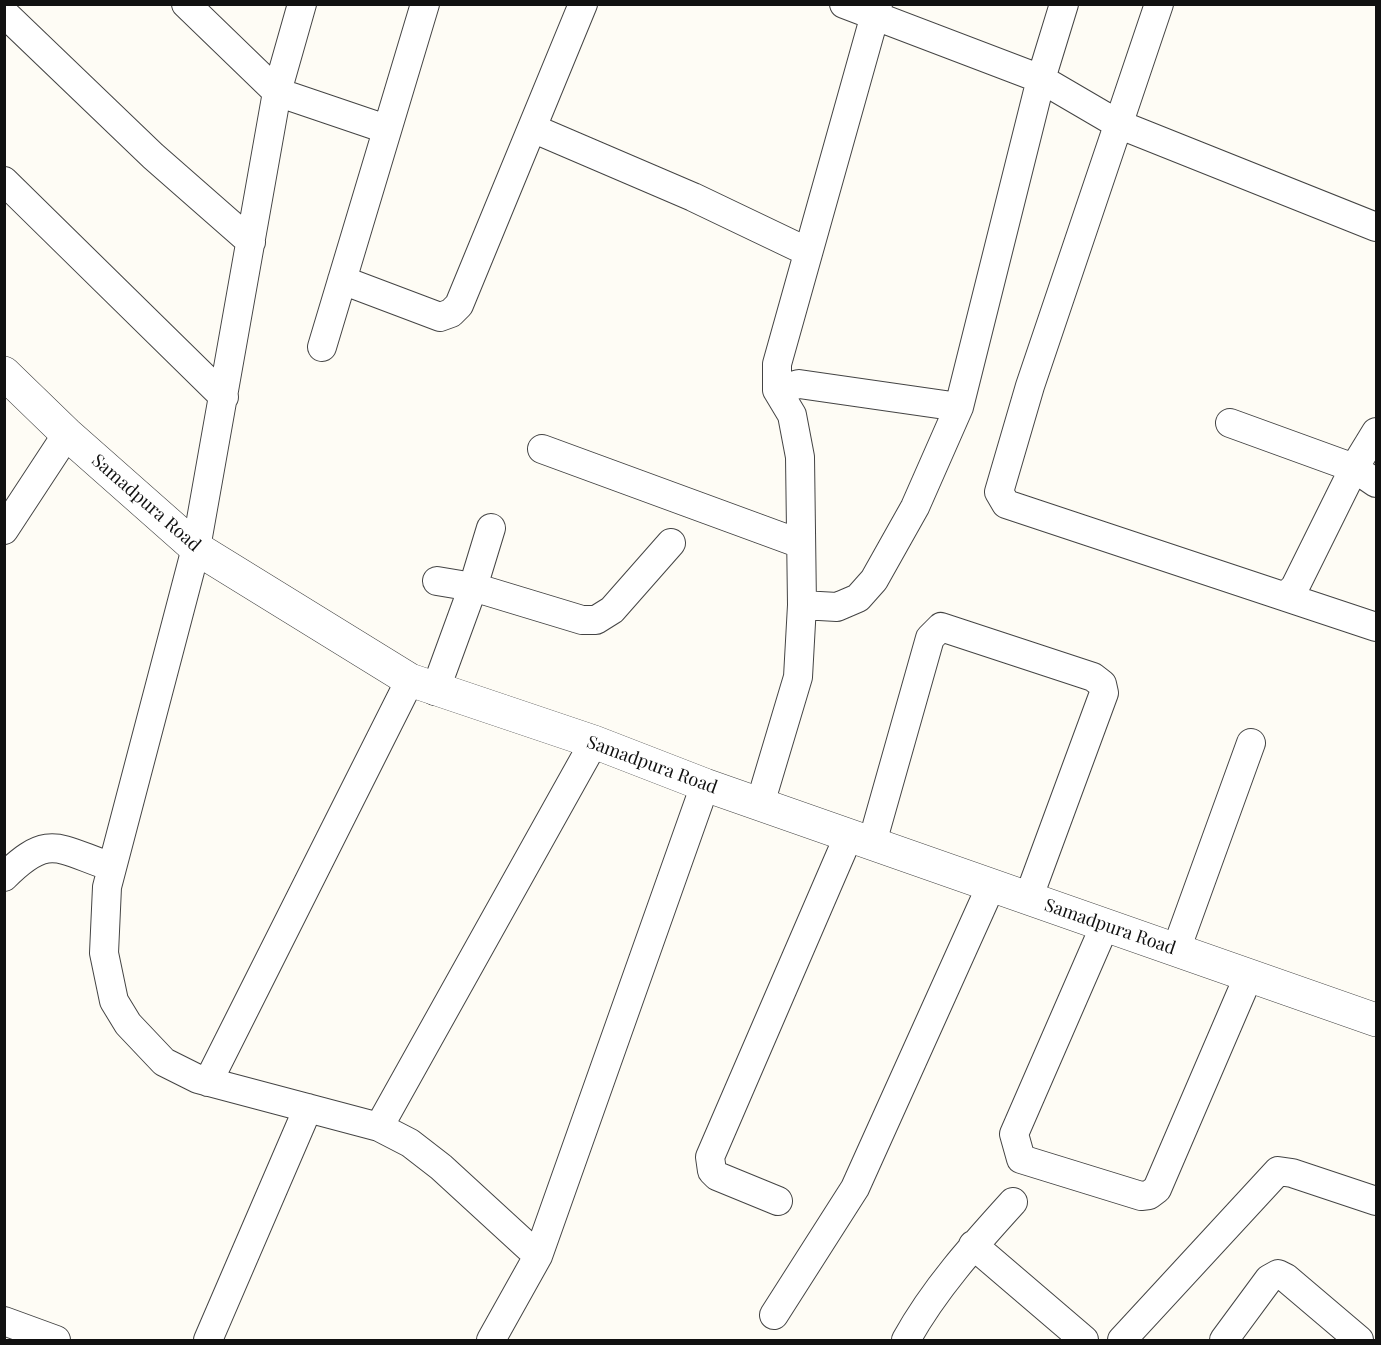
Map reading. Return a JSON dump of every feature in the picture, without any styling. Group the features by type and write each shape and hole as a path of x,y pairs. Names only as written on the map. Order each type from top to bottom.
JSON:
{"street":[{"path":"186,4 277,92 386,129"},
{"path":"302,4 277,92 196,548 107,887 104,953 114,1001 128,1024 164,1062 208,1082 380,1127 410,1143 441,1167 538,1256"},
{"path":"322,347 425,4"},
{"path":"342,280 440,316 451,313 459,305 583,4"},
{"path":"844,4 877,10 1041,79 1118,124 1377,227"},
{"path":"802,604 837,607 858,598 874,580 915,507 959,407 1041,79 1064,4"},
{"path":"1159,4 1030,386 999,492 1001,498 1006,504 1280,597 1287,595 1295,587 1365,475 1377,432"},
{"path":"760,804 798,677 802,604 800,457 792,416 777,390 777,363 877,10"},
{"path":"11,15 153,156 251,242"},
{"path":"532,128 693,197 807,251"},
{"path":"4,181 224,397"},
{"name":"Samadpura Road","path":"4,373 68,434 196,548 423,686 594,742 705,785 1377,1020"},
{"path":"777,390 799,384 959,407"},
{"path":"1230,423 1365,475"},
{"path":"4,530 68,434"},
{"path":"542,449 801,544"},
{"path":"208,1082 423,686 473,587 491,528"},
{"path":"437,581 473,587 582,620 596,620 612,610 670,543"},
{"path":"1287,595 1376,624"},
{"path":"778,1202 717,1176 712,1171 710,1157 861,839 930,638 941,627 1093,677 1102,684 1104,693 1028,899"},
{"path":"380,1127 594,742"},
{"path":"1176,950 1251,743"},
{"path":"491,1341 538,1256 705,785"},
{"path":"4,877 26,856 40,848 52,847 112,867"},
{"path":"774,1315 855,1188 991,886"},
{"path":"1105,925 1014,1134 1021,1159 1142,1196 1149,1195 1157,1189 1249,975"},
{"path":"208,1341 308,1108"},
{"path":"1122,1341 1278,1171 1292,1173 1377,1201"},
{"path":"906,1341 920,1314 974,1245 1012,1202"},
{"path":"974,1245 1084,1341"},
{"path":"1224,1341 1269,1279 1278,1274 1286,1278 1359,1341"},
{"path":"8,1328 56,1341"}]}
